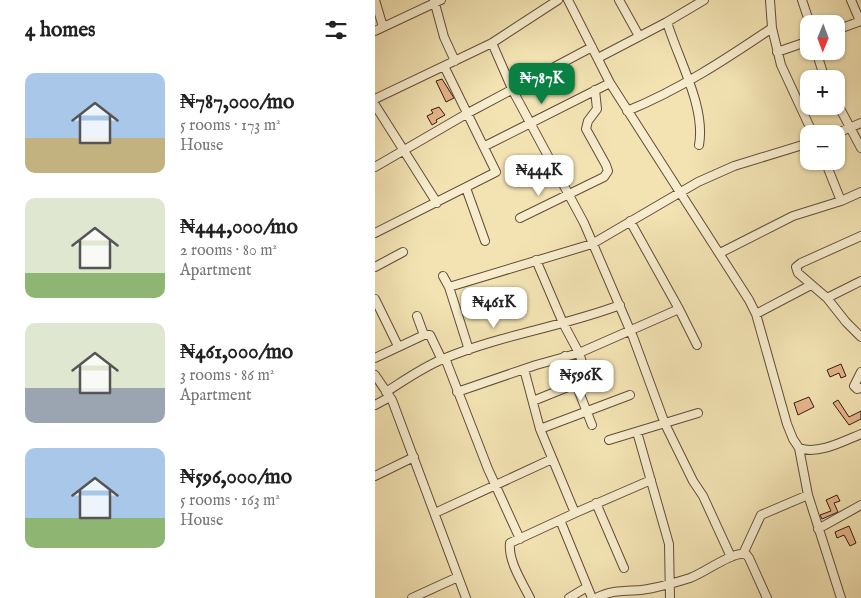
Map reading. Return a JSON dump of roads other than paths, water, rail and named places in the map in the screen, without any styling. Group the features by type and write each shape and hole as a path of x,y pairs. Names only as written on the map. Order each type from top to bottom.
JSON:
{"street":[{"path":"375,0 383,27"},
{"path":"375,99 492,43 558,0"},
{"path":"568,0 610,83 720,253 756,314 787,424 799,448 808,495 841,598"},
{"path":"619,0 639,36"},
{"path":"598,58 667,22 704,0"},
{"path":"770,0 772,28 777,52 809,125"},
{"path":"802,0 807,15"},
{"path":"845,27 860,21 851,0"},
{"path":"375,31 436,1 449,52 455,61"},
{"path":"667,22 699,112 701,136 699,145"},
{"path":"627,111 687,81 772,28"},
{"path":"492,43 513,91 575,205 620,305 665,424 693,481 703,496 731,557"},
{"path":"777,52 800,44"},
{"path":"375,167 405,152 468,113 513,91 593,47"},
{"path":"375,234 496,172 445,66"},
{"path":"485,146 610,83"},
{"path":"520,218 605,177 608,171 606,165 586,130 588,121 597,109 595,90"},
{"path":"375,105 437,203"},
{"path":"843,115 861,148"},
{"path":"845,130 861,123"},
{"path":"449,287 592,244 679,192 734,166 800,146"},
{"path":"829,170 841,201"},
{"path":"466,188 485,241"},
{"path":"720,253 793,216 841,201 861,192"},
{"path":"629,221 679,309 697,346"},
{"path":"861,236 796,267 798,273 827,298 861,337"},
{"path":"375,267 403,252"},
{"path":"537,260 563,323 579,353 587,377"},
{"path":"443,276 449,287 469,350"},
{"path":"827,298 861,280"},
{"path":"756,314 811,285"},
{"path":"375,299 398,346"},
{"path":"375,405 388,394 443,359 505,338 584,319 620,305"},
{"path":"457,392 524,369 579,353 679,309"},
{"path":"417,316 424,335"},
{"path":"375,358 424,335 430,335 443,359 520,539"},
{"path":"565,356 592,425"},
{"path":"524,369 540,429 575,512"},
{"path":"861,372 854,386 857,389 861,388"},
{"path":"375,375 388,394 414,457 467,598"},
{"path":"533,401 575,384"},
{"path":"540,429 630,395"},
{"path":"609,440 698,413"},
{"path":"637,432 669,544 670,598"},
{"path":"799,448 814,450 861,434"},
{"path":"375,476 414,457"},
{"path":"435,513 495,484 552,460"},
{"path":"530,598 509,551 510,543 575,512 651,480"},
{"path":"743,554 761,515 808,495"},
{"path":"596,503 624,568"},
{"path":"818,529 861,505"},
{"path":"560,520 591,598"},
{"path":"596,598 624,590 639,590 669,585 701,574 739,553 746,554 767,598"},
{"path":"412,598 458,577"},
{"path":"569,598 587,588"}]}
